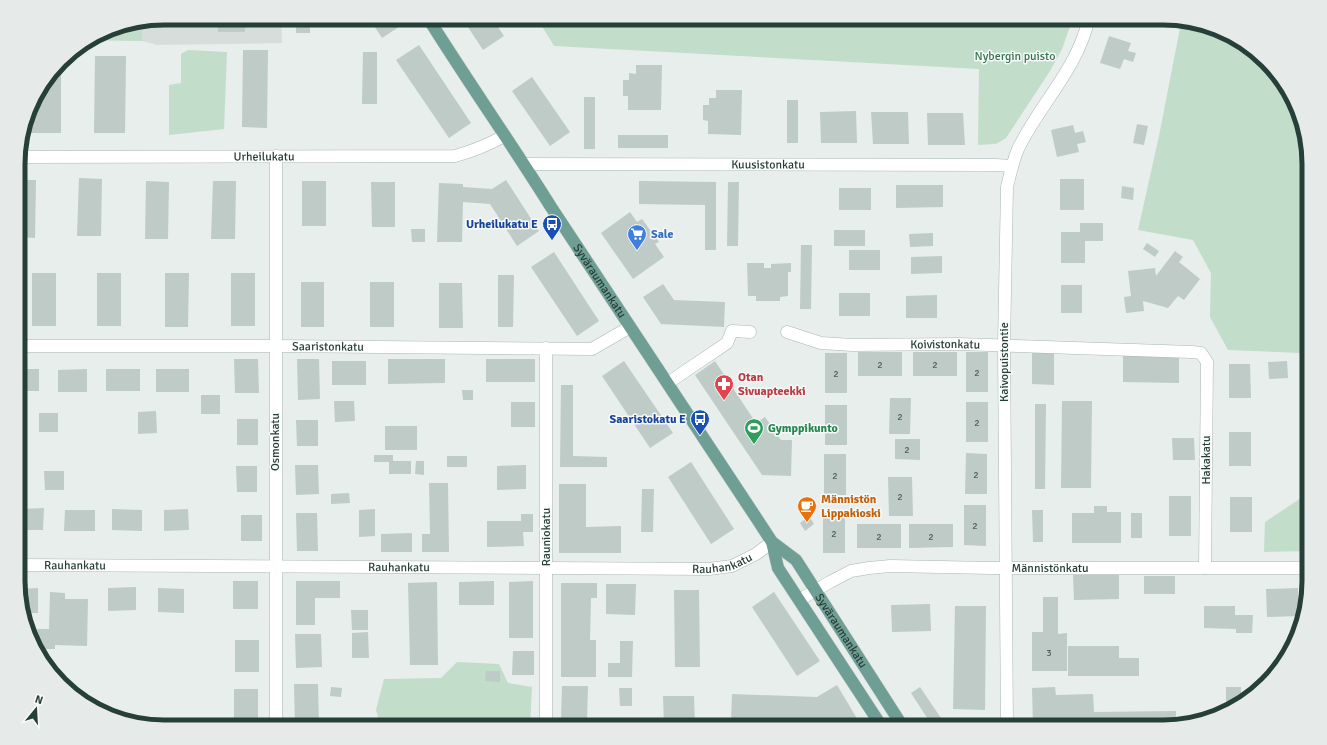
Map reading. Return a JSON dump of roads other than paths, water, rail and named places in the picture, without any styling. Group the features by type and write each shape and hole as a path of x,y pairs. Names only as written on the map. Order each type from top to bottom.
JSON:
{"main road":[{"name":"Syväraumankatu","path":"433,25 772,542 796,560 899,720"},
{"name":"Syväraumankatu","path":"772,542 778,568 877,720"}],"street":[{"name":"Kaivopuistontie","path":"1007,720 1004,345 1007,187 1018,149 1066,74 1088,25"},
{"name":"Urheilukatu","path":"25,157 455,156 475,151 504,136"},
{"name":"Osmonkatu","path":"276,156 276,720"},
{"name":"Kuusistonkatu","path":"524,164 996,164 1012,166"},
{"name":"Saaristonkatu","path":"25,346 275,346 592,349 630,327"},
{"path":"668,384 727,343 732,331 750,332"},
{"name":"Koivistonkatu","path":"787,332 821,343 852,345 1004,345 1201,353"},
{"name":"Rauniokatu","path":"546,348 546,720"},
{"name":"Hakakatu","path":"1201,353 1207,362 1206,568"},
{"name":"Rauhankatu","path":"25,565 709,569 732,566 756,554 772,542"},
{"name":"Männistönkatu","path":"799,600 816,589 851,572 869,568 890,566 1006,568 1302,568"}],"place":[{"name":"Urheilukatu E","path":"552,241"},
{"name":"Sale","path":"637,251"},
{"name":"Otan Sivuapteekki","path":"724,401"},
{"name":"Saaristokatu E","path":"700,436"},
{"name":"Gymppikunto","path":"754,445"},
{"name":"Männistön Lippakioski","path":"807,523"}],"park label":[{"name":"Nybergin puisto","path":"1015,56"}]}
